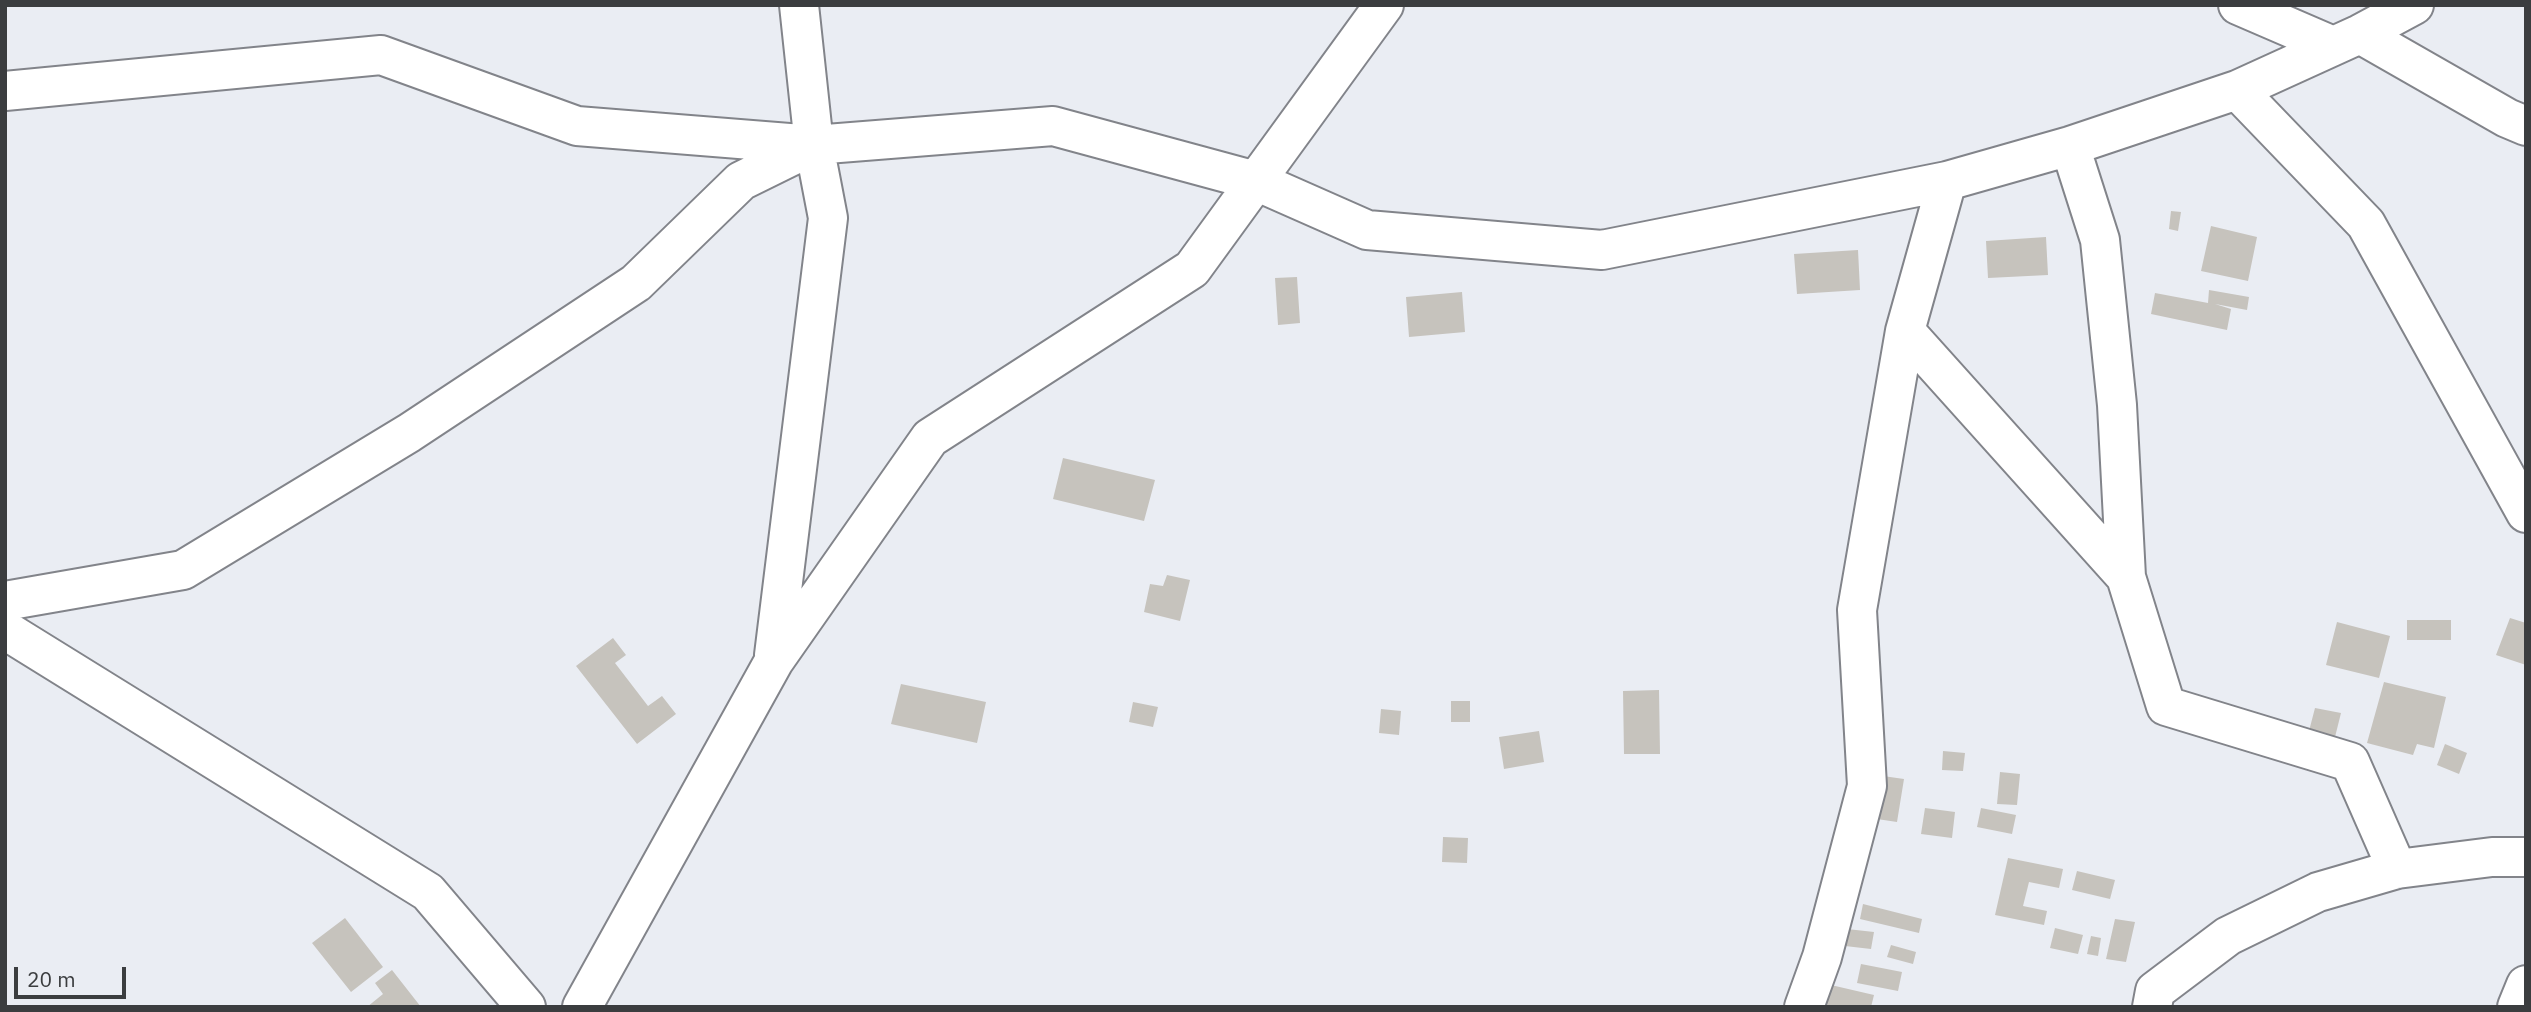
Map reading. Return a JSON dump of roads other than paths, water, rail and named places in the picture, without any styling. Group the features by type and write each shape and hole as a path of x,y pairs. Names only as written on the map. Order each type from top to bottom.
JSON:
{"street":[{"path":"774,661 828,218 814,145 800,5"},
{"path":"582,1007 774,661 930,438 1192,269 1384,5"},
{"path":"2238,5 2346,40 2526,127"},
{"path":"5,91 381,55 578,126 814,145 1053,126 1256,181 1367,230 1602,250 1947,181 2070,146 2237,90 2346,40 2414,5"},
{"path":"2237,90 2366,224 2526,513"},
{"path":"5,601 183,570 409,433 636,283 741,181 814,145"},
{"path":"2070,146 2100,240 2117,405 2126,577 2166,706 2350,762 2397,869"},
{"path":"1804,1007 1822,957 1867,786 1857,610 1905,331 1947,181"},
{"path":"1905,331 2126,577"},
{"path":"5,630 428,892 526,1007"},
{"path":"2152,1007 2155,991 2228,936 2318,892 2397,869 2491,857 2526,857"},
{"path":"2517,1007 2526,985"}]}
